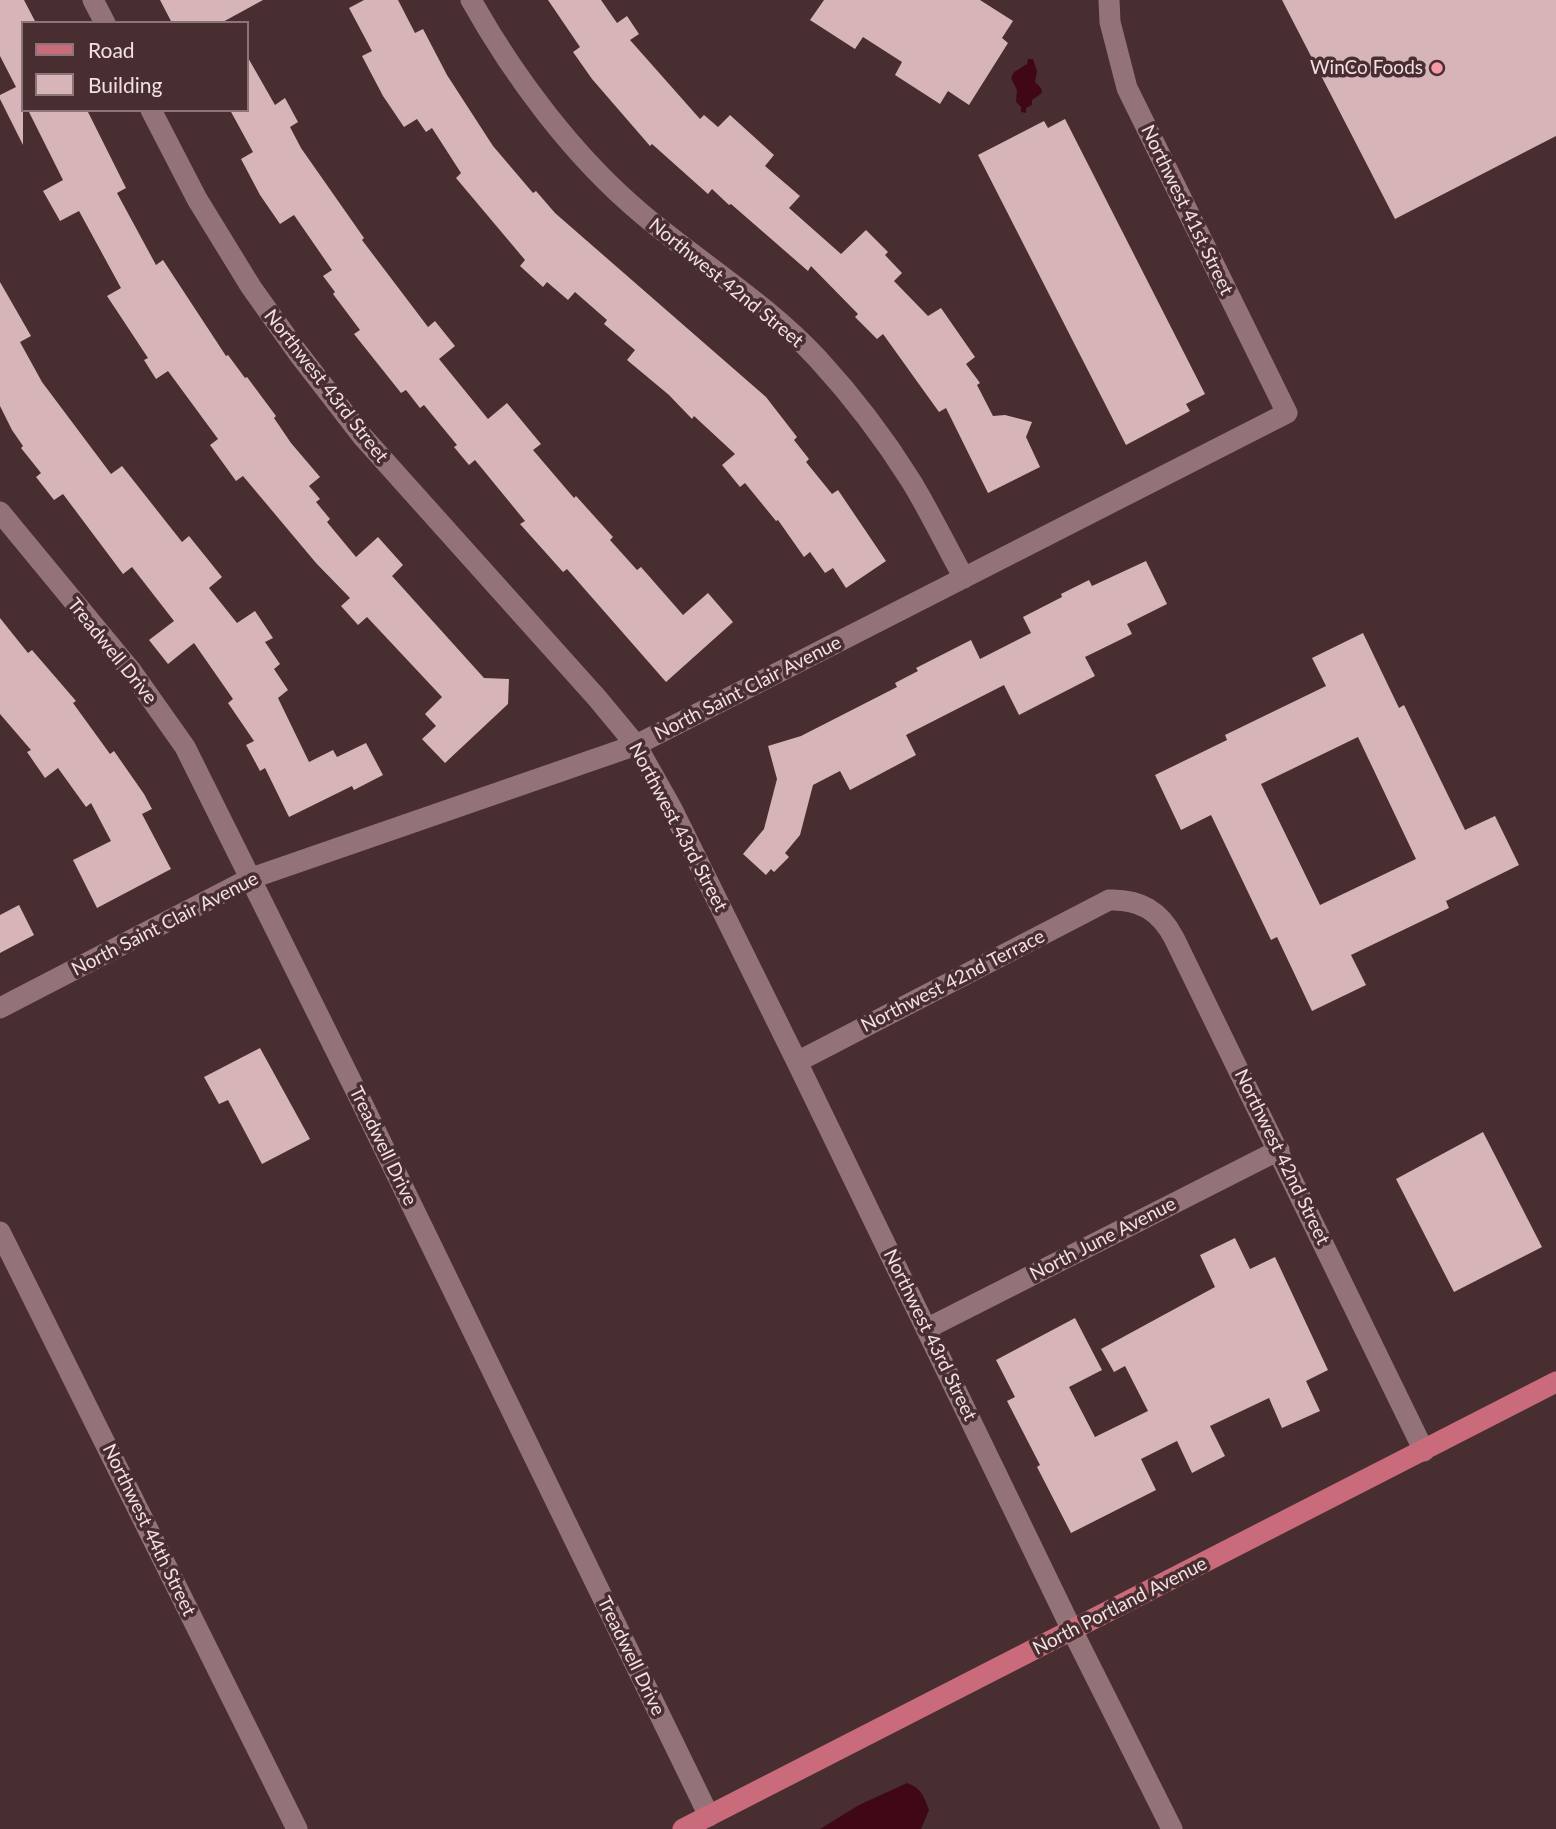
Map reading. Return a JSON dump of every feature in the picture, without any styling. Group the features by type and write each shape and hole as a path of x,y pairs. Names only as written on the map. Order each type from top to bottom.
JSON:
{"main road":[{"name":"North Portland Avenue","path":"683,1829 1556,1382"}],"street":[{"path":"93,0 104,21"},
{"name":"Northwest 42nd Street","path":"471,0 527,87 587,160 640,213 773,316 816,358 848,395 911,480 964,579"},
{"name":"Northwest 41st Street","path":"1109,0 1110,22 1127,88 1287,413"},
{"name":"Northwest 43rd Street","path":"152,112 197,198 251,288 314,374 363,438 636,745 672,809 797,1062 1073,1630"},
{"name":"North Saint Clair Avenue","path":"0,1008 249,879 636,745 1287,413"},
{"name":"Treadwell Drive","path":"0,512 132,672 185,747 365,1109 709,1816"},
{"name":"Northwest 42nd Street","path":"1109,900 1130,900 1151,910 1165,921 1424,1451"},
{"name":"Northwest 42nd Terrace","path":"797,1062 1109,900"},
{"name":"North June Avenue","path":"926,1329 1279,1150"},
{"name":"Northwest 44th Street","path":"0,1232 9,1271 297,1829"},
{"path":"1073,1630 1172,1829"}],"shaded area":[{"path":"1028,59 1033,59 1037,71 1035,82 1042,93 1032,100 1026,113 1021,112 1021,107 1016,102 1017,90 1011,78 1014,72 1027,64"},
{"path":"907,1783 921,1793 929,1810 921,1829 820,1829 859,1805"}],"building":[{"path":"0,0 24,0 35,21 21,21 23,145 0,99 0,95 16,87 0,56"},
{"path":"160,0 263,0 225,21 171,21"},
{"path":"364,0 398,0 415,33 423,29 447,75 493,146 533,193 536,191 555,213 766,397 797,437 794,440 809,459 806,462 832,494 838,490 886,561 846,588 833,568 825,573 810,552 804,557 778,520 776,521 745,483 740,487 722,465 735,454 627,360 635,350 604,324 607,320 575,292 568,300 547,282 543,287 520,266 525,260 456,178 461,173 432,128 426,132 417,119 404,127 383,96 362,56 372,51 349,8"},
{"path":"548,0 601,0 617,23 627,16 639,34 630,40 700,119 704,115 718,127 730,115 774,155 765,166 800,196 789,208 841,254 866,230 888,252 885,255 902,273 894,281 928,316 941,308 975,357 966,364 980,383 977,385 993,416 1005,415 1032,422 1026,437 1040,467 988,493 946,408 939,412 883,334 877,339 855,317 858,314 811,266 808,271 731,204 712,189 708,194 652,144 650,146 592,79 573,52 580,47"},
{"path":"824,0 980,0 1013,21 1002,38 1008,43 969,105 948,91 940,104 895,75 902,62 863,37 855,49 810,20"},
{"name":"WinCo Foods","path":"1282,0 1556,0 1556,136 1395,219"},
{"path":"248,58 275,105 285,98 298,122 290,127 301,148 364,238 362,240 428,327 435,321 455,346 439,359 488,419 507,403 541,444 533,450 574,498 576,496 613,537 610,540 637,570 641,567 683,615 708,593 733,622 666,682 567,569 563,572 520,524 525,521 475,460 469,465 454,447 457,445 424,405 420,408 406,390 401,393 354,334 360,330 323,276 332,270 294,215 280,224 260,195 241,159 253,152 231,112 248,112"},
{"path":"29,112 88,112 126,188 117,193 156,265 163,260 226,356 228,355 245,378 247,377 276,416 274,418 291,443 320,477 309,486 320,499 316,502 330,519 327,522 356,557 378,537 403,565 392,576 484,678 509,679 508,704 445,763 422,739 436,726 425,714 442,697 367,617 358,625 341,606 350,598 316,563 243,476 236,481 210,445 218,439 168,371 156,379 144,360 148,358 107,296 121,288 79,211 60,221 43,191 63,180"},
{"path":"1065,119 1205,394 1186,404 1190,411 1126,445 978,155 1044,121 1048,128"},
{"path":"0,282 31,336 20,342 42,382 111,474 122,466 182,542 189,536 222,577 209,588 237,623 255,611 273,638 265,642 280,664 274,669 288,690 278,698 309,762 333,750 337,757 366,743 383,775 354,790 352,786 289,817 265,768 260,771 246,745 254,741 228,703 233,699 194,643 168,664 149,640 174,621 132,567 123,574 63,494 54,500 36,477 41,473 21,448 23,446 0,406"},
{"path":"1146,561 1167,604 1127,624 1132,634 1085,657 1095,676 1019,715 1004,685 906,735 916,755 850,790 840,771 813,785 800,835 785,853 789,857 774,872 771,869 766,875 743,854 764,829 777,779 768,746 801,736 897,687 895,683 918,671 916,668 971,640 980,659 1031,633 1023,617 1062,597 1061,594 1089,580 1092,586"},
{"path":"0,618 28,653 32,650 76,701 73,703 110,754 114,751 152,809 142,814 171,869 97,908 73,860 111,841 91,803 86,807 58,768 45,778 27,752 31,750 0,714"},
{"path":"1363,633 1399,708 1404,705 1465,830 1495,816 1519,865 1446,901 1449,908 1351,955 1366,985 1312,1011 1277,937 1271,940 1211,815 1181,830 1155,775 1227,740 1225,735 1326,686 1312,658","holes":["1358,737 1416,859 1320,905 1261,784"]},
{"path":"19,905 34,935 0,953 0,915"},
{"path":"260,1048 310,1139 262,1164 228,1100 219,1104 204,1077"},
{"path":"1483,1132 1542,1247 1454,1292 1396,1179"},
{"path":"1235,1238 1250,1269 1275,1257 1328,1370 1306,1381 1320,1411 1282,1428 1269,1398 1210,1426 1225,1456 1192,1473 1177,1441 1141,1459 1156,1490 1071,1533 1007,1401 1015,1397 996,1360 1075,1318 1102,1370 1069,1387 1095,1437 1148,1411 1125,1366 1114,1372 1101,1349 1215,1287 1200,1255"}],"place":[{"name":"WinCo Foods","path":"1437,68"}]}
